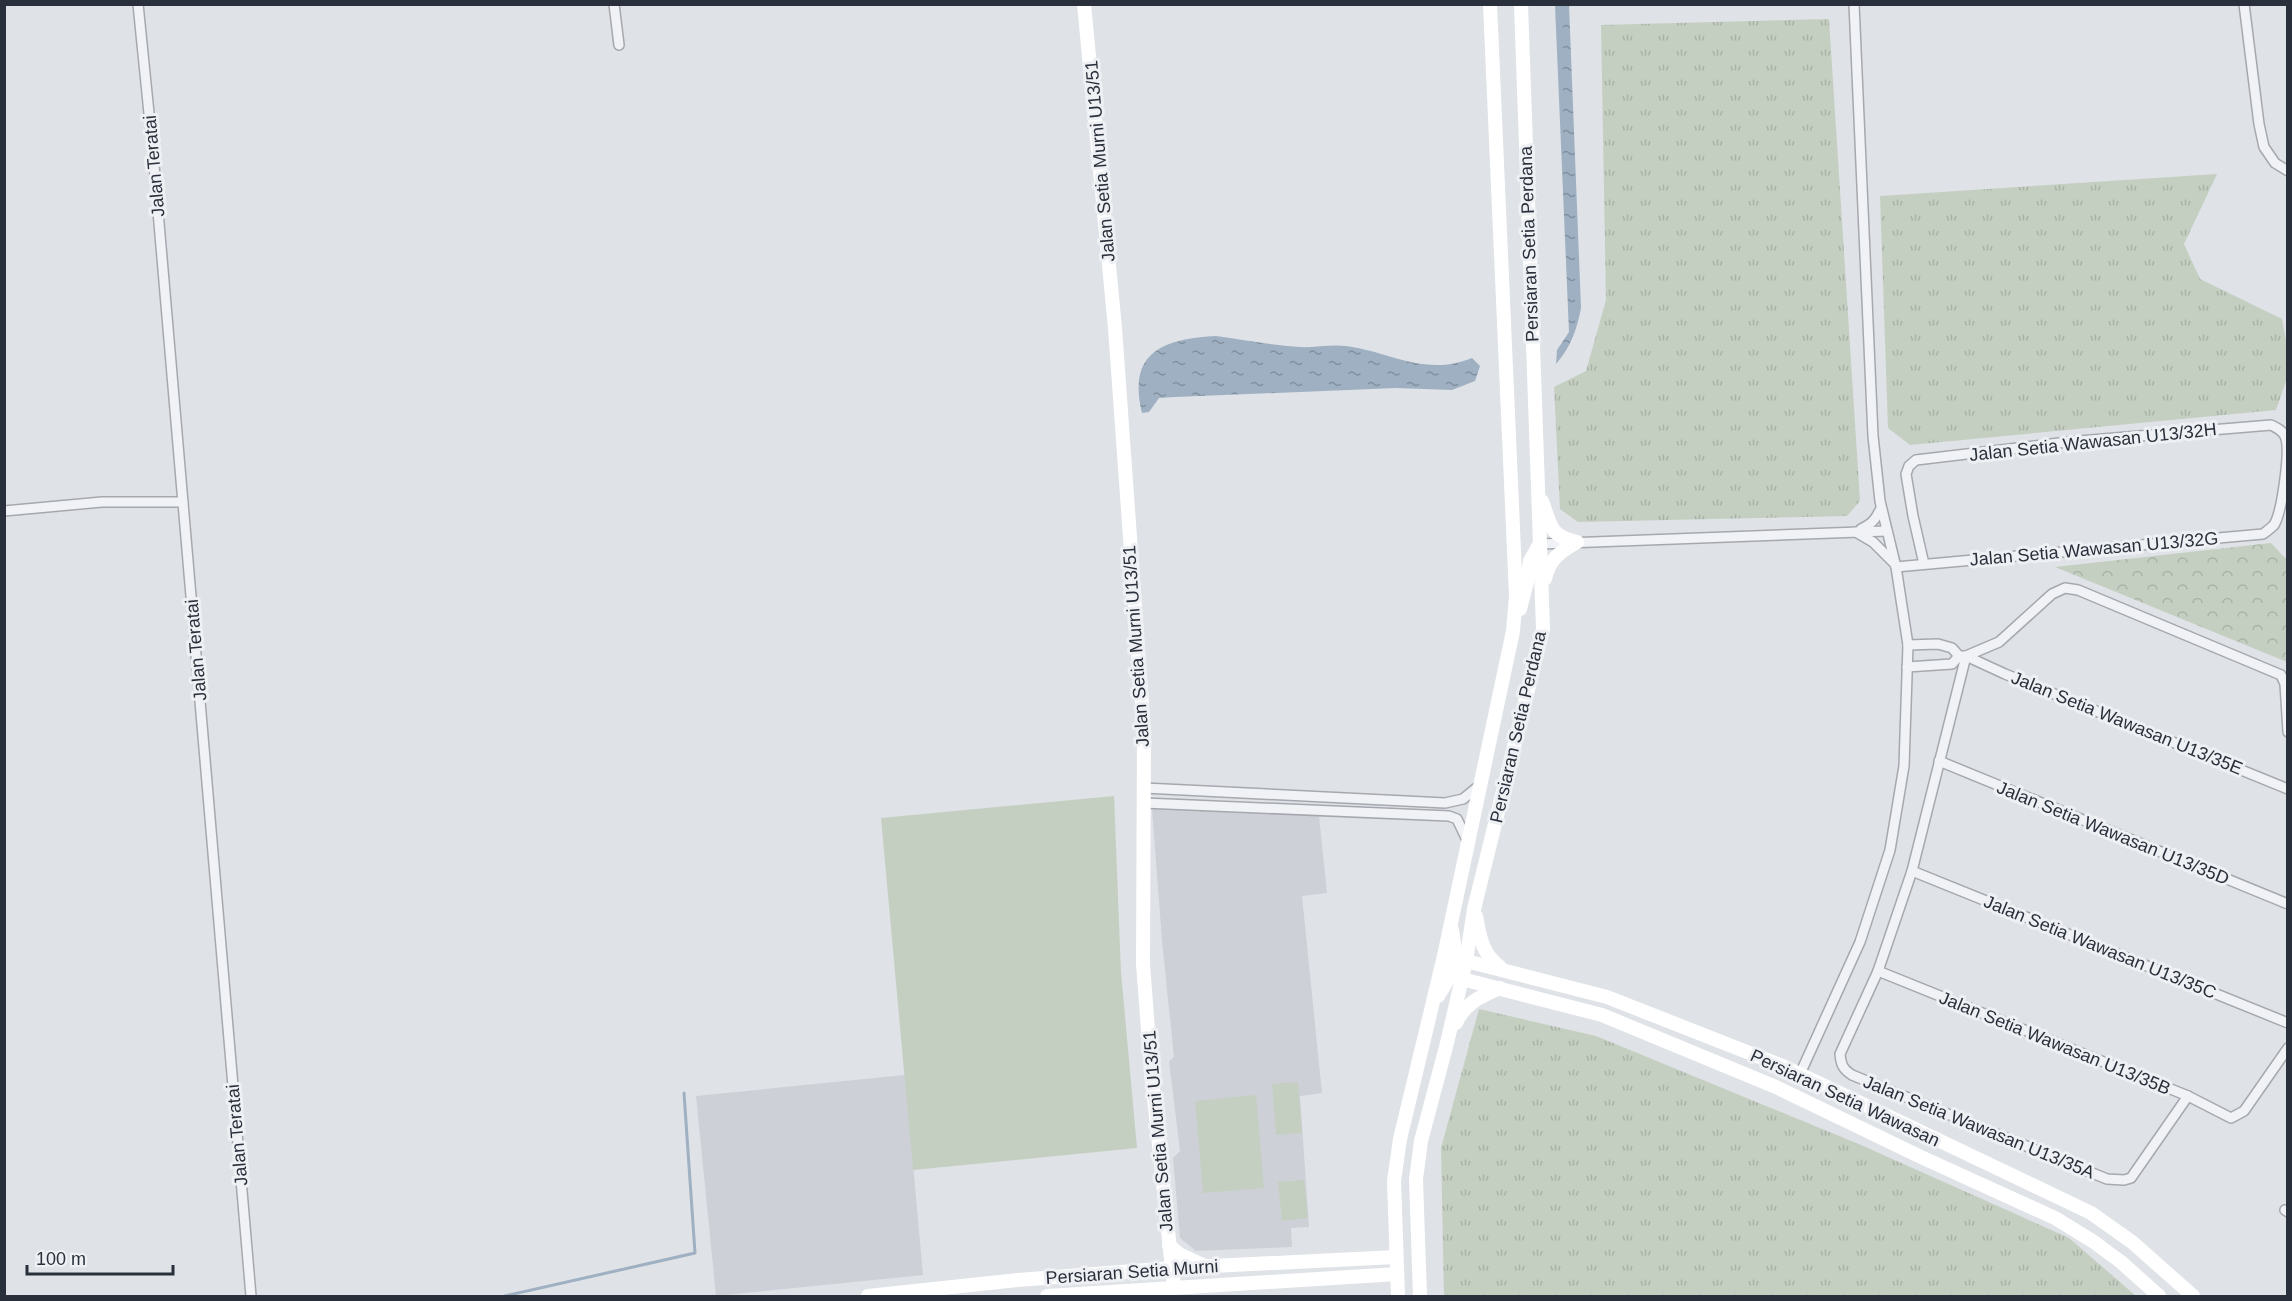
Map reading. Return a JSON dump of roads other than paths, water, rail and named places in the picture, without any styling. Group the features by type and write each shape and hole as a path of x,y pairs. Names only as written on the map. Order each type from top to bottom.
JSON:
{"street":[{"name":"Jalan Teratai","path":"138,4 154,162 250,1296"},
{"path":"614,4 619,45"},
{"name":"Jalan Setia Murni U13/51","path":"1084,4 1115,328 1144,733 1143,964 1174,1287"},
{"name":"Persiaran Setia Perdana","path":"1419,1296 1415,1289 1413,1273 1402,1261 1395,1218 1394,1180 1400,1139 1451,923 1480,785 1513,624 1516,592 1490,4"},
{"path":"1490,19 1496,4"},
{"name":"Persiaran Setia Perdana","path":"1419,1296 1416,1179 1421,1141 1447,1043 1474,909 1543,629 1521,4"},
{"path":"1522,26 1528,4"},
{"path":"1807,1102 1800,1074 1860,942 1890,849 1904,766 1908,645 1896,566 1881,507 1874,436 1854,4"},
{"path":"2244,4 2264,147 2275,163 2288,171"},
{"name":"Jalan Setia Wawasan U13/32H","path":"1924,564 1912,516 1906,474 1916,460 2067,442 2271,425 2281,430 2287,439 2285,474 2279,514 2273,526 2263,534"},
{"path":"1538,487 1551,529 1563,539 1577,542"},
{"path":"4,511 102,502 183,502"},
{"path":"1856,532 1870,525 1881,507"},
{"path":"1513,624 1523,602 1530,561 1540,544 1886,531"},
{"path":"1856,532 1873,542 1896,566"},
{"name":"Jalan Setia Wawasan U13/32G","path":"1896,566 2263,534"},
{"path":"1542,600 1549,565 1556,555 1577,542"},
{"path":"1907,667 1952,664 1963,656 1999,642 2052,594 2065,588 2078,590 2281,675 2284,684 2288,732"},
{"name":"Jalan Setia Wawasan U13/35E","path":"1908,645 1938,645 1952,648 1963,656 2288,789"},
{"path":"1878,971 1912,870 1963,656"},
{"name":"Jalan Setia Wawasan U13/35D","path":"1939,761 2288,904"},
{"path":"1144,788 1445,803 1463,799 1480,785"},
{"path":"1143,803 1449,816 1457,819 1468,842"},
{"name":"Jalan Setia Wawasan U13/35C","path":"1912,870 2288,1023"},
{"path":"1474,909 1484,951 1490,960 1503,970"},
{"path":"1431,1008 1461,969 1451,923"},
{"name":"Persiaran Setia Wawasan","path":"1461,969 1503,970 1607,997 1800,1074 2091,1213 2132,1242 2193,1296"},
{"name":"Persiaran Setia Wawasan","path":"1461,969 1500,988 1602,1015 1772,1085 2055,1218 2121,1262 2154,1294"},
{"name":"Jalan Setia Wawasan U13/35A","path":"1878,971 1840,1054 1840,1063 1844,1070 2049,1157 2107,1179 2130,1178 2188,1096"},
{"name":"Jalan Setia Wawasan U13/35B","path":"1878,971 2188,1096 2231,1118 2244,1111 2288,1048"},
{"path":"1447,1043 1468,1005 1475,999 1500,988"},
{"path":"1772,1085 1800,1074"},
{"path":"1366,1258 1385,1244 1395,1218"},
{"path":"1398,1296 1397,1274 1402,1261 1412,1257 1417,1228"},
{"path":"1142,1271 1162,1259 1169,1245 1187,1259 1207,1267"},
{"name":"Persiaran Setia Murni","path":"868,1296 1018,1280 1172,1268 1366,1258 1402,1261"},
{"name":"Persiaran Setia Murni","path":"1047,1296 1397,1274"},
{"path":"1368,1275 1384,1284 1393,1296"},
{"path":"2169,1296 2179,1285"}],"water":[{"path":"1555,5 1569,5 1581,308 1573,338 1556,364 1557,350 1569,332"},
{"path":"1216,336 1299,347 1346,346 1423,364 1439,365 1472,358 1480,366 1475,381 1452,390 1396,388 1159,398 1149,412 1142,413 1139,392 1140,376 1145,363 1154,353 1180,341"}],"waterway":[{"path":"505,1296 695,1253 684,1093"}]}
